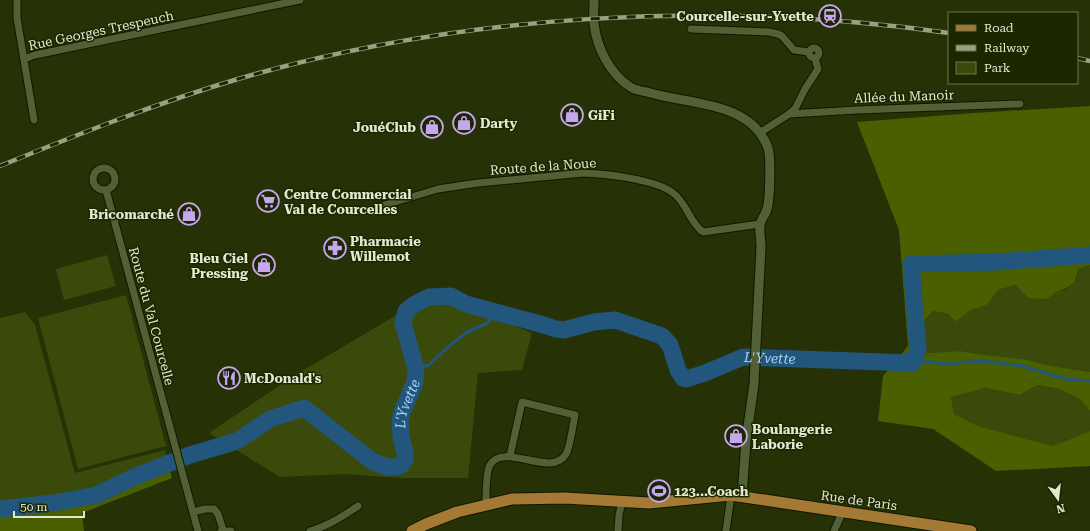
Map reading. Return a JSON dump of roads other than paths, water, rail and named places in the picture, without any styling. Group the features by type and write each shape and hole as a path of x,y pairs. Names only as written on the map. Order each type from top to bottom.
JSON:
{"main road":[{"name":"Rue de Paris","path":"412,531 457,512 512,499 565,498 649,503 731,495 971,531"}],"street":[{"path":"17,0 17,18 34,120"},
{"name":"Rue Georges Trespeuch","path":"24,59 300,0"},
{"path":"594,0 594,24 598,43 608,65 620,78 632,88 659,96 727,109 747,120 761,132 768,149 770,160 768,208 760,224 761,246 754,384 746,441 742,496"},
{"path":"691,29 769,32 778,34 794,50 812,55 818,69 795,108 789,114 761,132"},
{"name":"Allée du Manoir","path":"789,114 1020,104"},
{"name":"Route de la Noue","path":"378,207 438,189 478,183 584,173 622,176 659,185 674,193 686,208 697,228 703,232 760,224"},
{"name":"Route du Val Courcelle","path":"106,190 193,512"},
{"path":"486,505 489,467 493,461 510,456 543,463 553,463 562,459 566,454 574,415 522,402 510,456"},
{"path":"726,531 731,495"},
{"path":"618,531 618,515 622,502"},
{"path":"310,531 321,528 339,519 358,506"},
{"path":"198,531 193,512 205,509 214,509 218,514 222,531 231,531"},
{"path":"834,531 843,511"}],"waterway":[{"name":"L'Yvette","path":"0,509 53,503 97,495 134,477 190,455 237,441 270,419 304,408 372,461 387,467 402,465 405,459 405,453 401,436 400,421 402,412 415,382 416,369 403,323 406,311 415,304 429,297 451,296 466,304 564,330 594,322 615,320 662,336 670,345 678,370 683,378 686,379 705,373 743,357 913,363 918,349 911,264 996,262 1090,255"},
{"path":"416,369 429,365 467,332 486,324 491,319 494,312"},
{"name":"L'Yvette","path":"913,363 924,361 945,364 982,361 1022,366 1066,379 1090,381"}],"railway":[{"path":"0,166 89,131 208,88 324,57 412,39 501,27 591,19 681,16 772,17 861,23 948,33"},
{"path":"1078,58 1090,61"}],"place":[{"name":"Courcelle-sur-Yvette","path":"830,16"},
{"name":"GiFi","path":"572,115"},
{"name":"Darty","path":"464,123"},
{"name":"JouéClub","path":"432,127"},
{"name":"Centre Commercial Val de Courcelles","path":"268,201"},
{"name":"Bricomarché","path":"189,214"},
{"name":"Pharmacie Willemot","path":"335,248"},
{"name":"Bleu Ciel Pressing","path":"264,265"},
{"name":"McDonald's","path":"229,378"},
{"name":"Boulangerie Laborie","path":"736,436"},
{"name":"123...Coach","path":"659,491"}]}
